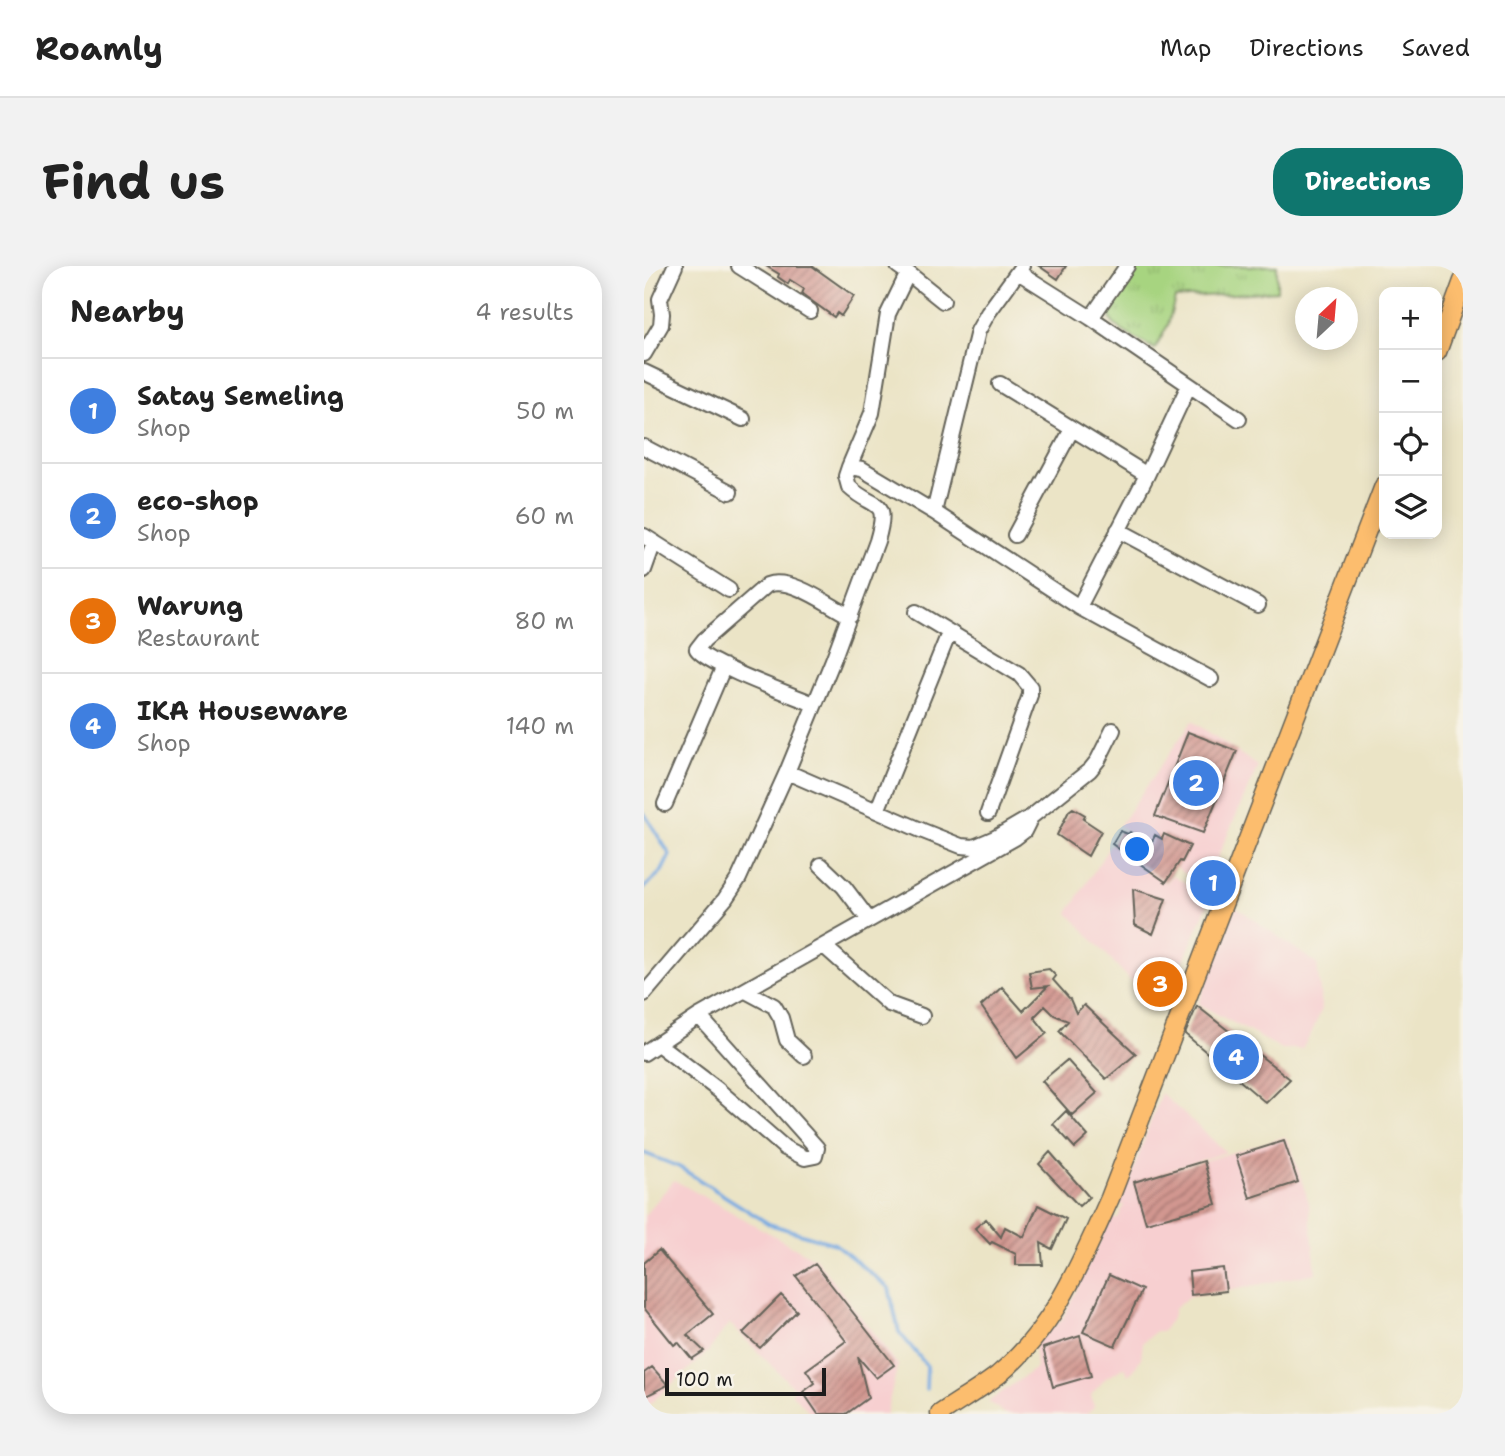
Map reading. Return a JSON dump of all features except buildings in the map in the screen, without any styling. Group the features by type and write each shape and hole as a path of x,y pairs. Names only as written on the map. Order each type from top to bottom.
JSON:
{"main road":[{"path":"1438,350 1463,281"},
{"path":"940,1414 997,1376 1020,1354 1050,1318 1080,1265 1110,1198 1379,499"}],"street":[{"path":"644,354 661,325 660,299 675,266"},
{"path":"739,266 810,311"},
{"path":"1091,318 1127,266"},
{"path":"644,993 740,878 787,772 850,616 883,521 878,505 849,487 846,476 872,413 888,314 903,269 943,300"},
{"path":"934,512 978,331 1020,269 1239,419"},
{"path":"644,372 743,419"},
{"path":"1000,384 1147,475"},
{"path":"1079,607 1147,475 1189,385"},
{"path":"1014,535 1072,429"},
{"path":"644,447 730,492"},
{"path":"849,467 862,469 934,512 1079,607 1211,679"},
{"path":"1118,530 1258,605"},
{"path":"644,570 649,539 729,590"},
{"path":"814,704 724,666 702,655 697,649 767,585 774,582 791,584 850,616"},
{"path":"915,611 1019,674 1030,687 1030,695 988,813"},
{"path":"877,811 949,633"},
{"path":"665,804 724,666"},
{"path":"787,772 877,811 974,847 1031,817 1090,770 1098,760 1112,730"},
{"path":"644,1053 699,1016 1015,838 1024,831 1031,817"},
{"path":"821,865 844,887 869,920"},
{"path":"824,946 889,1004 922,1016"},
{"path":"746,990 774,1006 781,1018 787,1040 804,1056"},
{"path":"657,1044 717,1089 785,1148 805,1158 815,1156 817,1148 699,1016"}],"shaded area":[{"path":"1192,721 1258,766 1204,888 1177,868 1178,865 1119,826"},
{"path":"1111,844 1166,883 1173,875 1210,899 1178,974 1159,964 1144,995 1068,913"},
{"path":"1235,906 1317,964 1322,1009 1302,1049 1282,1049 1198,1004"},
{"path":"1161,1093 1226,1152 1148,1177 1285,1137 1291,1147 1309,1203 1316,1273 1189,1296 1174,1309 1172,1318 1163,1331 1156,1331 1143,1342 1141,1358 1134,1370 1128,1375 1125,1367 1106,1378 1091,1395 1094,1407 1086,1414 1006,1414 988,1402 1036,1368 1034,1343 1062,1320 1111,1218 1118,1218 1124,1205 1116,1204 1124,1184 1129,1182"},
{"path":"674,1180 816,1259 898,1365 886,1414 812,1414 792,1394 794,1388 729,1323 708,1352 644,1409 644,1216"}],"green space":[{"path":"1137,266 1277,266 1277,291 1175,298 1168,325 1155,349 1121,330 1110,317 1113,302"}],"waterway":[{"path":"644,813 670,855 662,871 644,888"},
{"path":"644,1153 679,1167 769,1224 835,1244 889,1288 899,1332 927,1366 926,1389"}],"place":[{"name":"eco-shop","path":"1196,783"},
{"name":"Satay Semeling","path":"1213,883"},
{"name":"Warung","path":"1160,984"},
{"name":"IKA Houseware","path":"1236,1057"}]}
